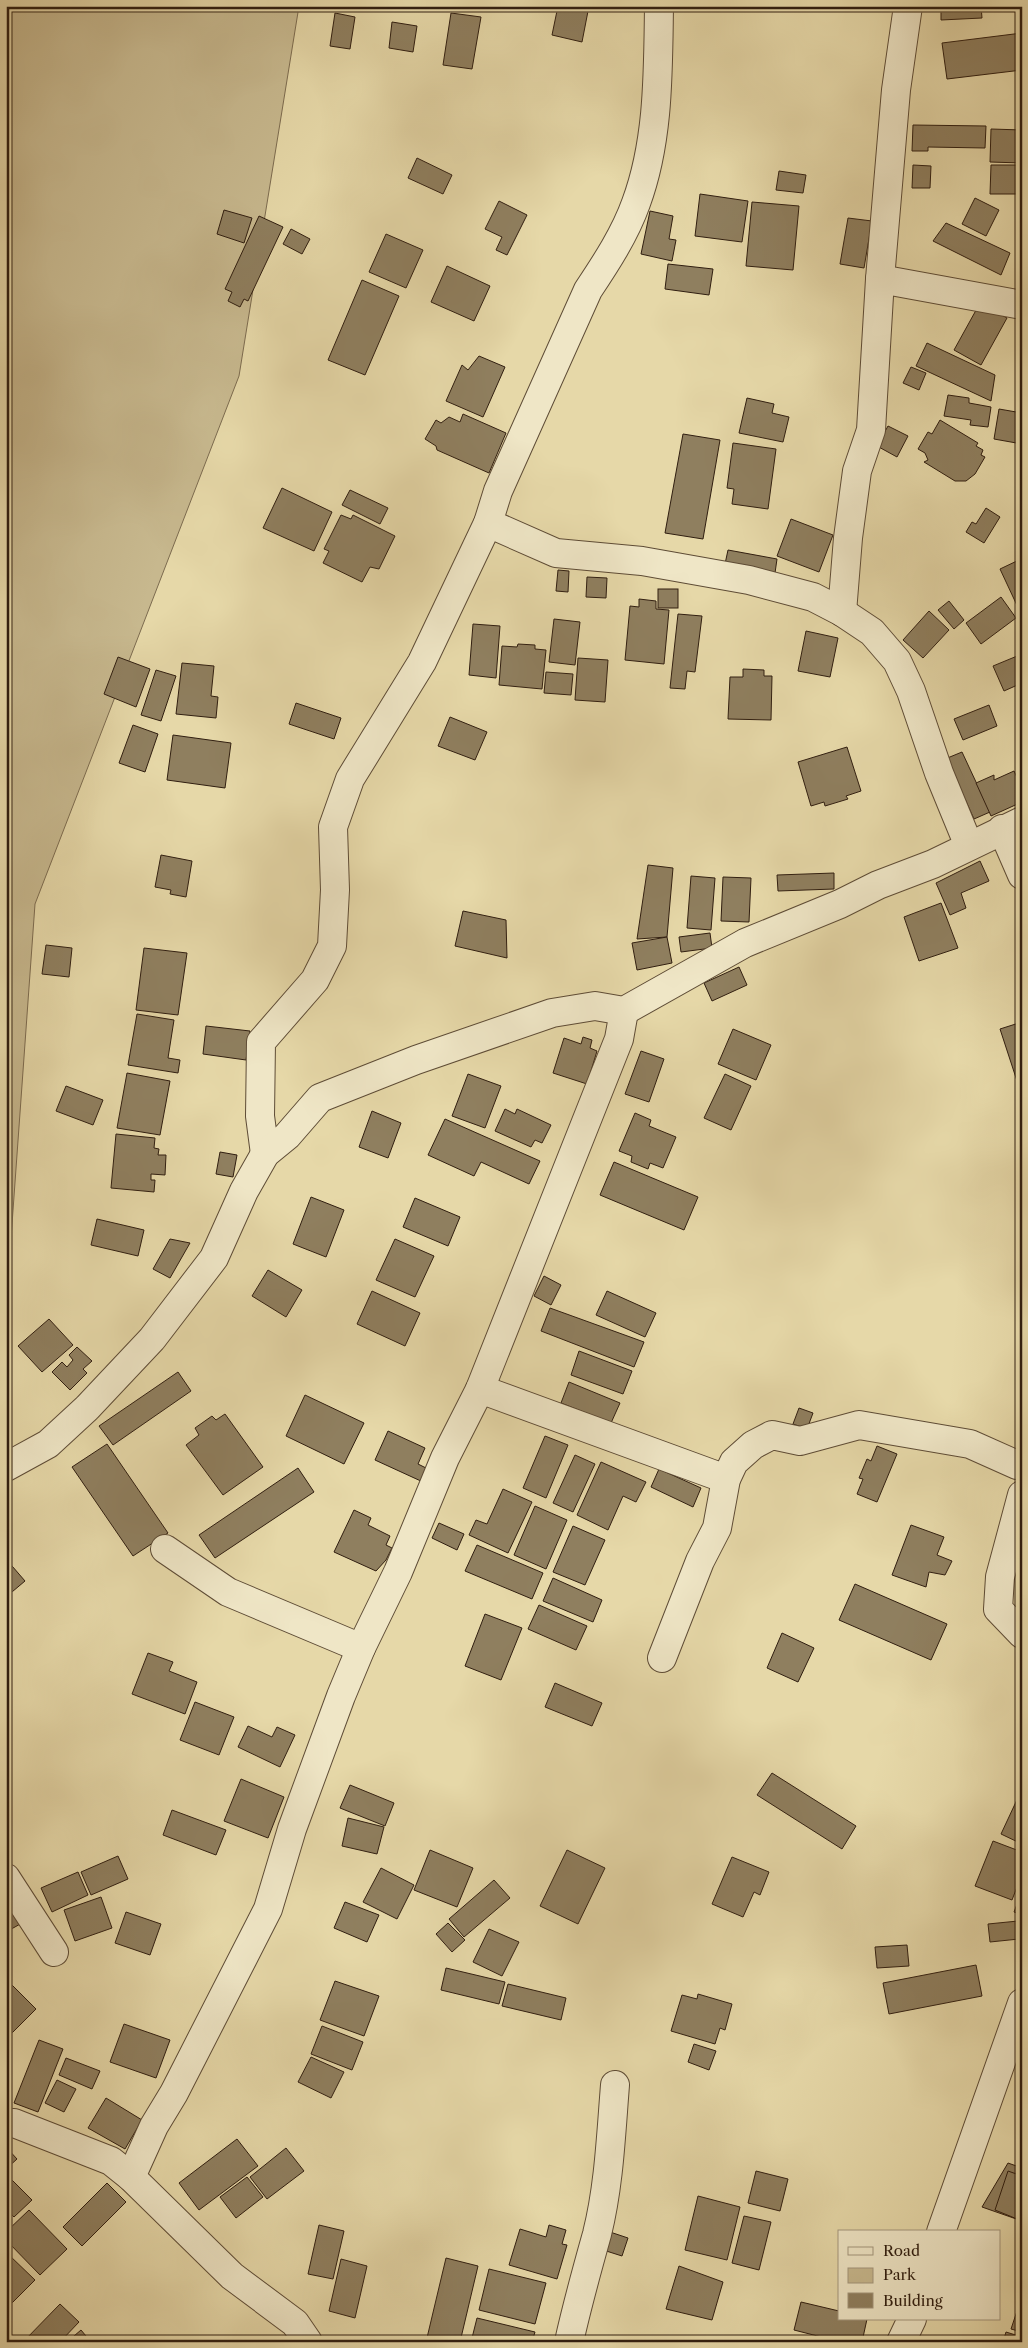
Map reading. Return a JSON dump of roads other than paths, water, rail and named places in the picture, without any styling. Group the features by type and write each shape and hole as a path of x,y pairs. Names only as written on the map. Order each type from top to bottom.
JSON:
{"street":[{"path":"265,1154 260,1116 261,1042 315,980 332,946 335,890 333,827 350,779 422,662 488,524 498,491 588,290 608,261 636,203 648,160 657,94 659,6"},
{"path":"842,612 848,538 857,471 871,430 880,279 896,90 908,6"},
{"path":"880,279 1022,305"},
{"path":"488,524 556,553 642,561 750,580 814,597 842,612 872,632 898,662 911,692 939,773 969,846"},
{"path":"6,1467 48,1444 88,1408 152,1339 214,1258 244,1190 265,1154 287,1136 320,1098 459,1045 552,1013 595,1006 624,1011 745,943 840,904 878,885 933,864 1012,826 1022,875"},
{"path":"131,2177 154,2126 174,2093 268,1910 292,1829 361,1648 398,1572 445,1458 480,1389 619,1039 624,1011"},
{"path":"480,1389 726,1479"},
{"path":"662,1658 700,1560 717,1528 726,1479 734,1462 753,1445 772,1435 800,1442 859,1425 970,1444 1016,1465 1022,1465"},
{"path":"1022,1495 1000,1577 998,1609 1022,1634"},
{"path":"165,1549 228,1592 361,1648"},
{"path":"6,1878 54,1952"},
{"path":"942,2230 971,2152 1022,2003"},
{"path":"569,2342 583,2278 597,2233 609,2157 615,2085"},
{"path":"6,2124 14,2123 111,2161 131,2177 232,2276 295,2322 308,2342"},
{"path":"901,2342 912,2320"}]}
